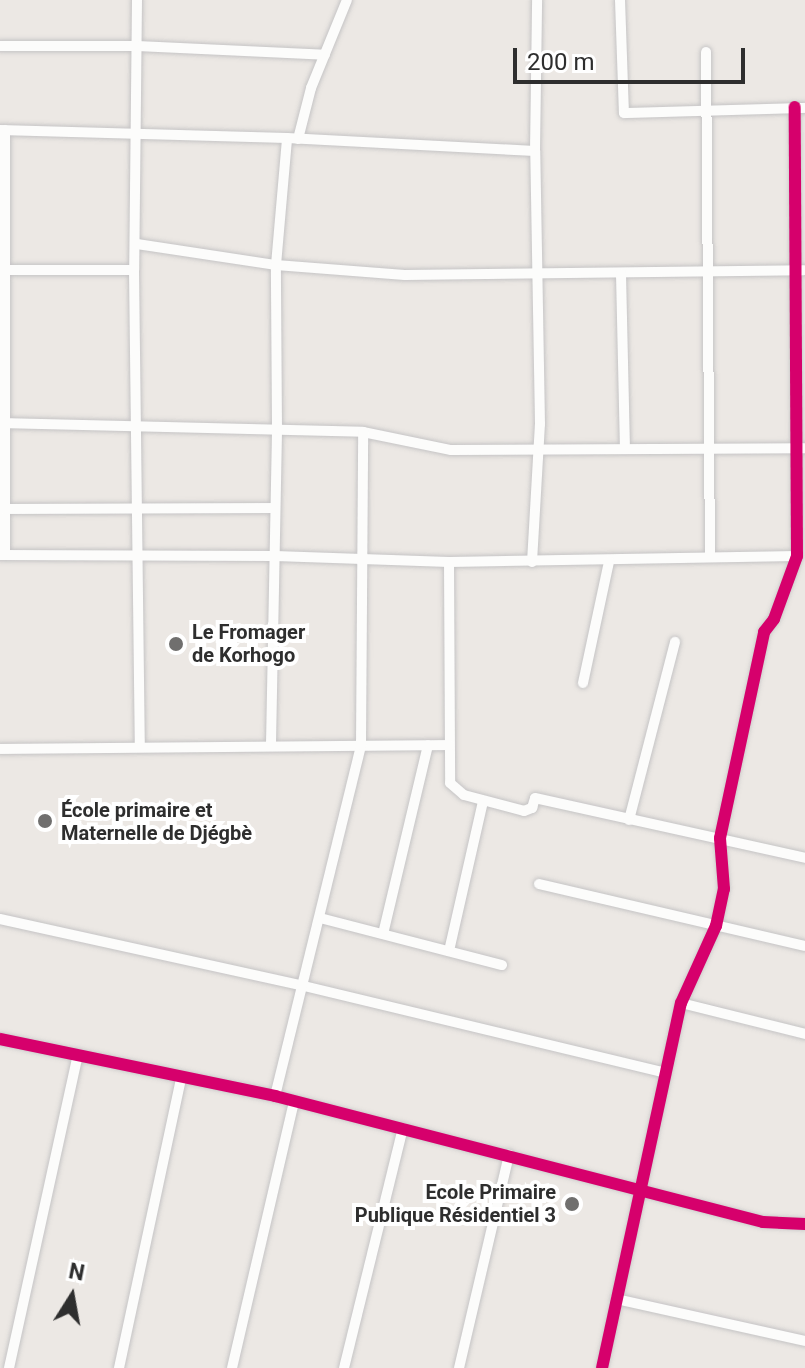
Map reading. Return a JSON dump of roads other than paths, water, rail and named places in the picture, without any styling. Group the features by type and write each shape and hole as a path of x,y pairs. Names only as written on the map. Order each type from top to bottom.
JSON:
{"street":[{"path":"137,0 137,244 134,270 140,746"},
{"path":"271,744 277,428 276,265 293,139 347,0"},
{"path":"532,562 538,448 537,0"},
{"path":"602,1368 681,1003 716,926 724,889 720,838 764,632 774,619 797,556 800,448 800,108 707,108 624,113 620,0"},
{"path":"0,46 137,46 325,55"},
{"path":"706,52 710,557"},
{"path":"535,151 293,139 3,130 3,555 137,558 275,556 449,562 609,562 797,556"},
{"path":"137,244 276,265 405,275 536,276 802,270"},
{"path":"2,270 134,270"},
{"path":"621,274 625,448"},
{"path":"2,423 363,432 451,450 800,448"},
{"path":"275,1096 361,745 363,432"},
{"path":"5,509 275,508"},
{"path":"449,562 450,783 464,795 524,811 532,808 535,798 805,858"},
{"path":"583,683 609,562"},
{"path":"629,820 675,642"},
{"path":"0,749 271,744 449,745"},
{"path":"383,934 428,745"},
{"path":"449,951 483,801"},
{"path":"539,884 805,946"},
{"path":"320,918 502,965"},
{"path":"0,919 304,986 665,1073"},
{"path":"681,1003 805,1034"},
{"path":"0,1039 275,1096 763,1222 805,1224"},
{"path":"9,1368 78,1054"},
{"path":"119,1368 181,1078"},
{"path":"232,1368 294,1101"},
{"path":"344,1368 403,1128"},
{"path":"459,1368 509,1155"},
{"path":"616,1299 805,1341"}],"place":[{"name":"Le Fromager de Korhogo","path":"176,644"},
{"name":"École primaire et Maternelle de Djégbè","path":"45,821"},
{"name":"Ecole Primaire Publique Résidentiel 3","path":"572,1204"}]}
